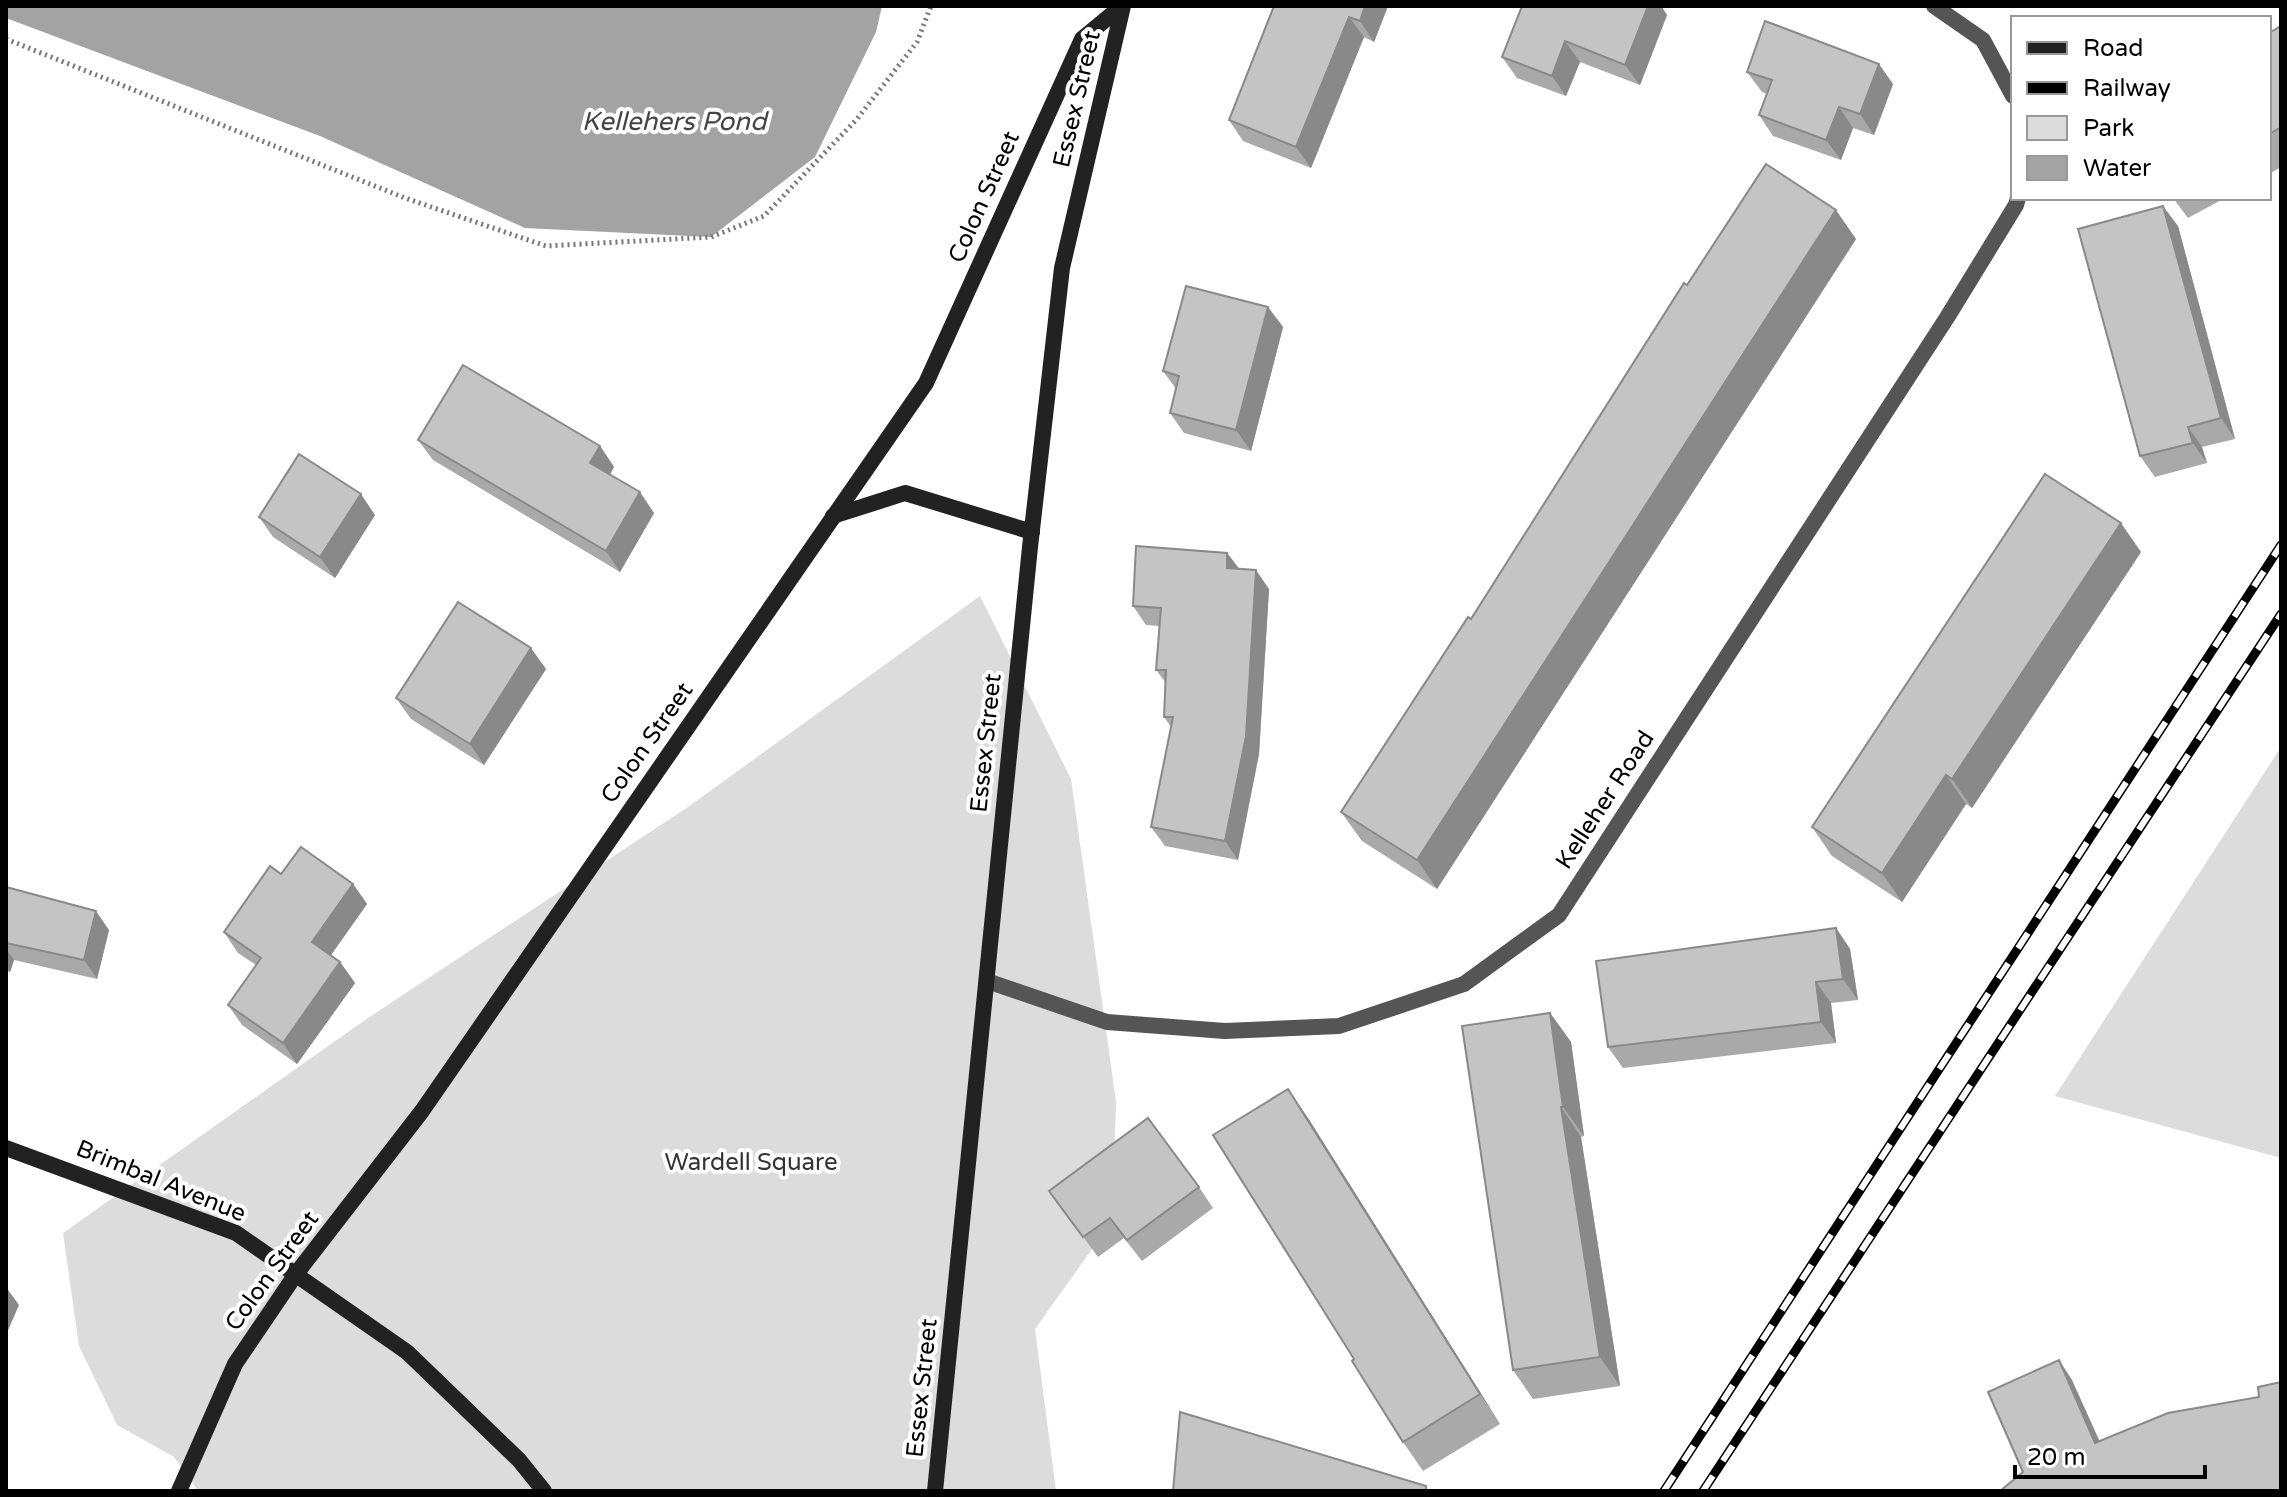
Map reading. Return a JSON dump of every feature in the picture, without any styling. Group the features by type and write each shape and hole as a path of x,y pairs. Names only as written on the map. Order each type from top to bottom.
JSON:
{"main road":[{"name":"Colon Street","path":"179,1491 235,1364 296,1274 422,1111 926,383 1082,39 1123,6"},
{"name":"Essex Street","path":"935,1491 1032,532 1062,268 1123,6"},
{"path":"833,516 905,493 1032,532"},
{"name":"Brimbal Avenue","path":"6,1148 236,1233 407,1352 519,1460 544,1491"}],"street":[{"path":"1934,6 1983,40 2011,92"},
{"name":"Kelleher Road","path":"987,981 1107,1022 1225,1031 1339,1026 1464,984 1559,915 1948,316 2017,200"}],"path":[{"path":"6,39 405,198 546,246 711,237 764,216 857,119 917,42 931,6"}],"green space":[{"name":"Wardell Square","path":"980,596 1071,779 1116,1102 1112,1221 1035,1329 1056,1491 198,1491 174,1457 117,1425 79,1346 63,1233 368,1018 688,807"},
{"path":"2281,747 2281,1158 2055,1096"}],"water":[{"name":"Kellehers Pond","path":"6,6 882,6 876,32 815,157 711,237 525,228 320,136 6,18"}],"building":[{"path":"1274,6 1365,6 1360,21 1349,17 1296,147 1229,120"},
{"path":"1522,6 1648,6 1625,65 1565,41 1552,76 1502,57"},
{"path":"1765,21 1879,64 1860,114 1839,107 1826,140 1759,115 1772,80 1747,72"},
{"path":"2281,26 2281,127 2271,133 2271,32"},
{"path":"1766,164 1836,210 1417,860 1341,812 1468,617 1471,619 1684,283 1687,285"},
{"path":"2163,206 2221,418 2188,427 2193,443 2140,456 2078,229"},
{"path":"1186,286 1268,307 1236,430 1170,413 1179,376 1163,371"},
{"path":"463,365 600,446 590,463 640,492 606,551 418,440"},
{"path":"299,454 361,494 320,557 259,517"},
{"path":"2045,474 2121,523 1952,779 1946,775 1882,873 1812,827"},
{"path":"1136,546 1227,553 1227,568 1256,570 1246,736 1225,841 1151,827 1173,717 1164,717 1166,670 1156,670 1161,608 1133,606"},
{"path":"458,602 531,648 470,744 396,698"},
{"path":"301,847 353,884 312,942 340,962 283,1043 228,1005 261,958 224,932 270,866 281,874"},
{"path":"6,887 96,911 84,960 6,943"},
{"path":"1836,928 1843,979 1816,982 1821,1022 1608,1047 1596,961"},
{"path":"1550,1013 1561,1107 1600,1357 1513,1370 1462,1026"},
{"path":"1288,1089 1480,1394 1403,1442 1213,1135"},
{"path":"1148,1118 1199,1187 1127,1240 1110,1218 1083,1237 1049,1191"},
{"path":"2059,1360 2095,1443 2168,1413 2259,1397 2258,1387 2281,1382 2281,1491 2000,1491 2023,1472 1988,1392"},
{"path":"1180,1412 1426,1486 1426,1491 1173,1491"}],"railway":[{"path":"1664,1491 2281,545"},
{"path":"1703,1491 2281,614"}]}
